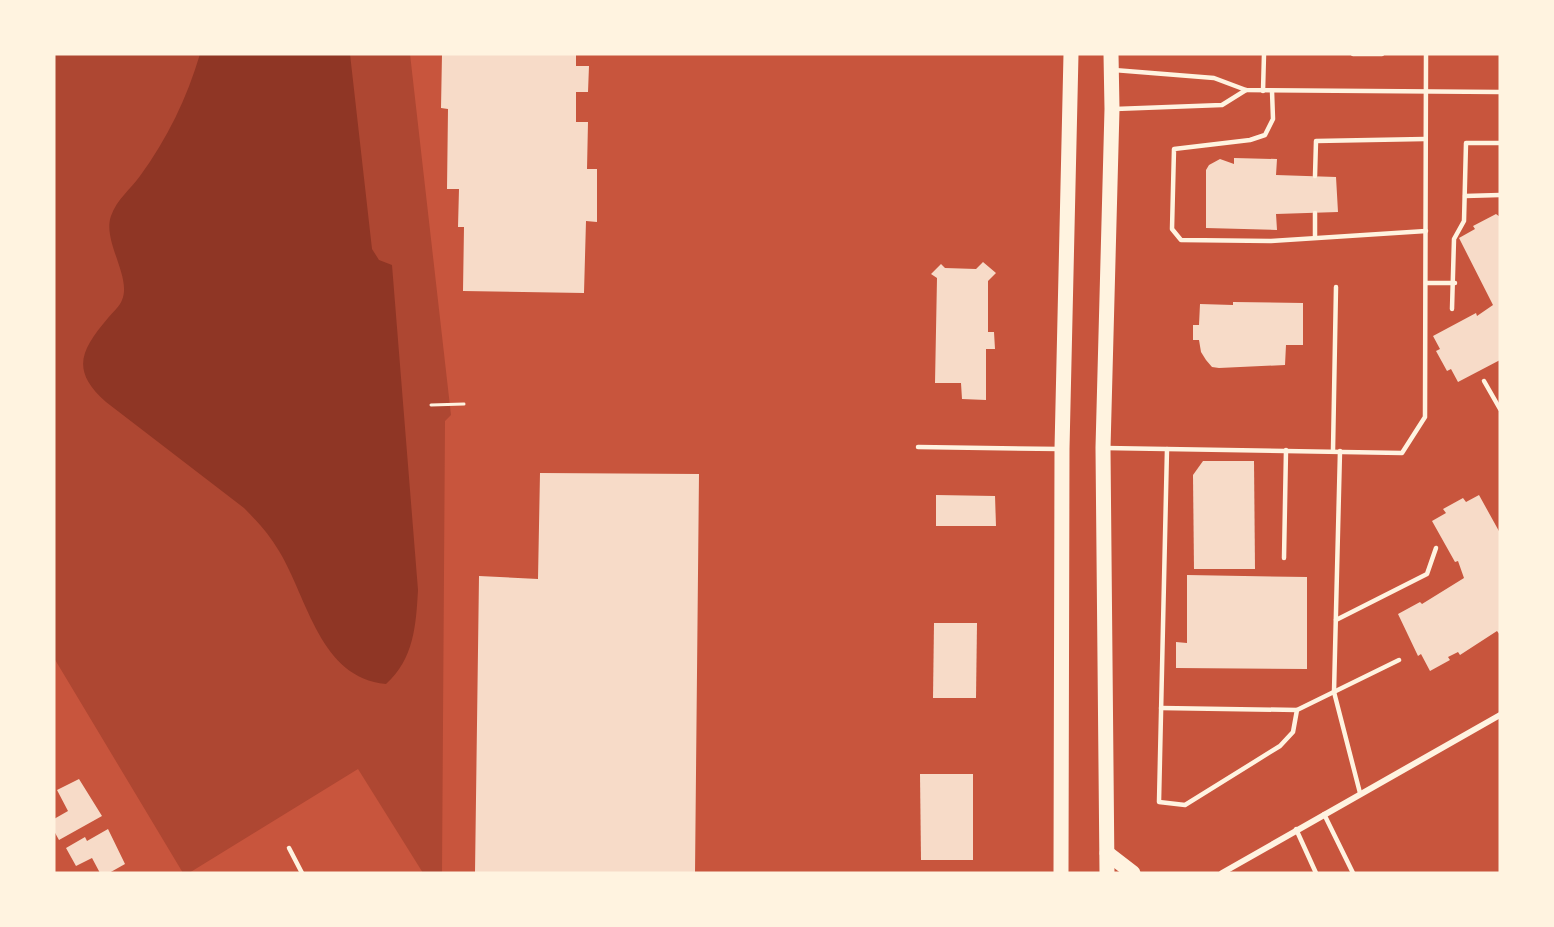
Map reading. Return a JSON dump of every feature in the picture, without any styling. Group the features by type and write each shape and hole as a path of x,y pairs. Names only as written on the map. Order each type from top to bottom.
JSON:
{"main road":[{"path":"1061,873 1062,449 1071,54"},
{"path":"1107,873 1103,448 1112,109 1111,54"},
{"path":"1107,853 1133,873"}],"street":[{"path":"1222,873 1500,715"}],"lane":[{"path":"1263,91 1264,54"},
{"path":"1353,54 1382,54"},
{"path":"1103,448 1333,450 1402,453 1425,417 1426,54"},
{"path":"1111,70 1214,78 1246,90 1263,91 1500,92"},
{"path":"1112,109 1222,105 1246,90"},
{"path":"1272,91 1273,119 1265,135 1250,140 1174,149 1172,229 1181,240 1271,241 1426,231"},
{"path":"1315,176 1316,141 1425,139"},
{"path":"1452,309 1455,283 1454,239 1464,221 1466,143 1500,143"},
{"path":"1464,196 1500,195"},
{"path":"1315,213 1315,237"},
{"path":"1426,284 1455,283"},
{"path":"1333,450 1336,287"},
{"path":"1484,381 1500,409"},
{"path":"918,447 1062,449"},
{"path":"1167,449 1159,802 1185,805 1280,746 1293,732 1297,710"},
{"path":"1284,558 1287,450"},
{"path":"1340,451 1334,692 1360,793"},
{"path":"1336,620 1427,574 1436,548"},
{"path":"1161,708 1297,710 1399,660"},
{"path":"1324,814 1353,873"},
{"path":"1296,829 1316,873"},
{"path":"290,848 302,873"}],"path":[{"path":"431,405 464,404"}],"shaded area":[{"path":"54,54 410,54 451,415 445,421 442,873 423,873 358,769 189,873 183,873 54,658"},
{"path":"200,54 350,54 372,249 379,260 392,265 418,590 412,641 403,664 386,684 364,679 346,667 331,652 308,613 279,551 249,513 106,402 87,380 84,370 83,360 91,340 120,304 124,291 121,270 110,236 111,216 120,200 150,162 167,133 189,86"}],"building":[{"path":"442,54 576,54 576,66 589,66 588,92 576,92 576,122 588,122 587,169 597,169 597,222 586,221 584,293 463,291 464,227 458,227 459,189 447,189 448,109 441,108"},
{"path":"1234,158 1277,159 1276,175 1336,177 1338,212 1276,214 1277,230 1206,228 1206,170 1209,165 1220,159 1234,164"},
{"path":"1496,214 1500,217 1500,360 1458,382 1451,369 1447,371 1436,351 1440,349 1433,336 1476,313 1477,316 1493,305 1459,238 1475,229 1473,226"},
{"path":"983,262 996,273 988,281 988,332 994,332 995,349 986,349 986,400 962,399 961,383 935,383 937,278 931,274 941,264 945,268 976,269"},
{"path":"1233,302 1303,303 1303,345 1286,345 1285,365 1212,367 1201,352 1199,340 1193,340 1193,325 1199,325 1200,304 1233,305"},
{"path":"1203,461 1254,461 1255,569 1194,569 1193,475"},
{"path":"540,473 699,474 695,873 475,873 479,576 538,579"},
{"path":"936,495 995,496 996,526 936,526"},
{"path":"1479,495 1500,533 1500,635 1497,631 1460,655 1458,652 1448,657 1450,660 1430,671 1421,654 1418,656 1398,614 1420,602 1422,604 1464,578 1458,561 1455,562 1432,521 1446,513 1443,509 1463,498 1466,502"},
{"path":"1187,575 1307,577 1307,669 1176,668 1176,642 1187,643"},
{"path":"934,623 977,623 976,698 933,698"},
{"path":"920,774 973,774 973,860 921,860"},
{"path":"79,779 102,816 59,840 54,831 54,819 68,811 57,790"},
{"path":"108,829 125,864 109,873 100,873 92,858 76,866 66,848 85,837 87,841"}]}
